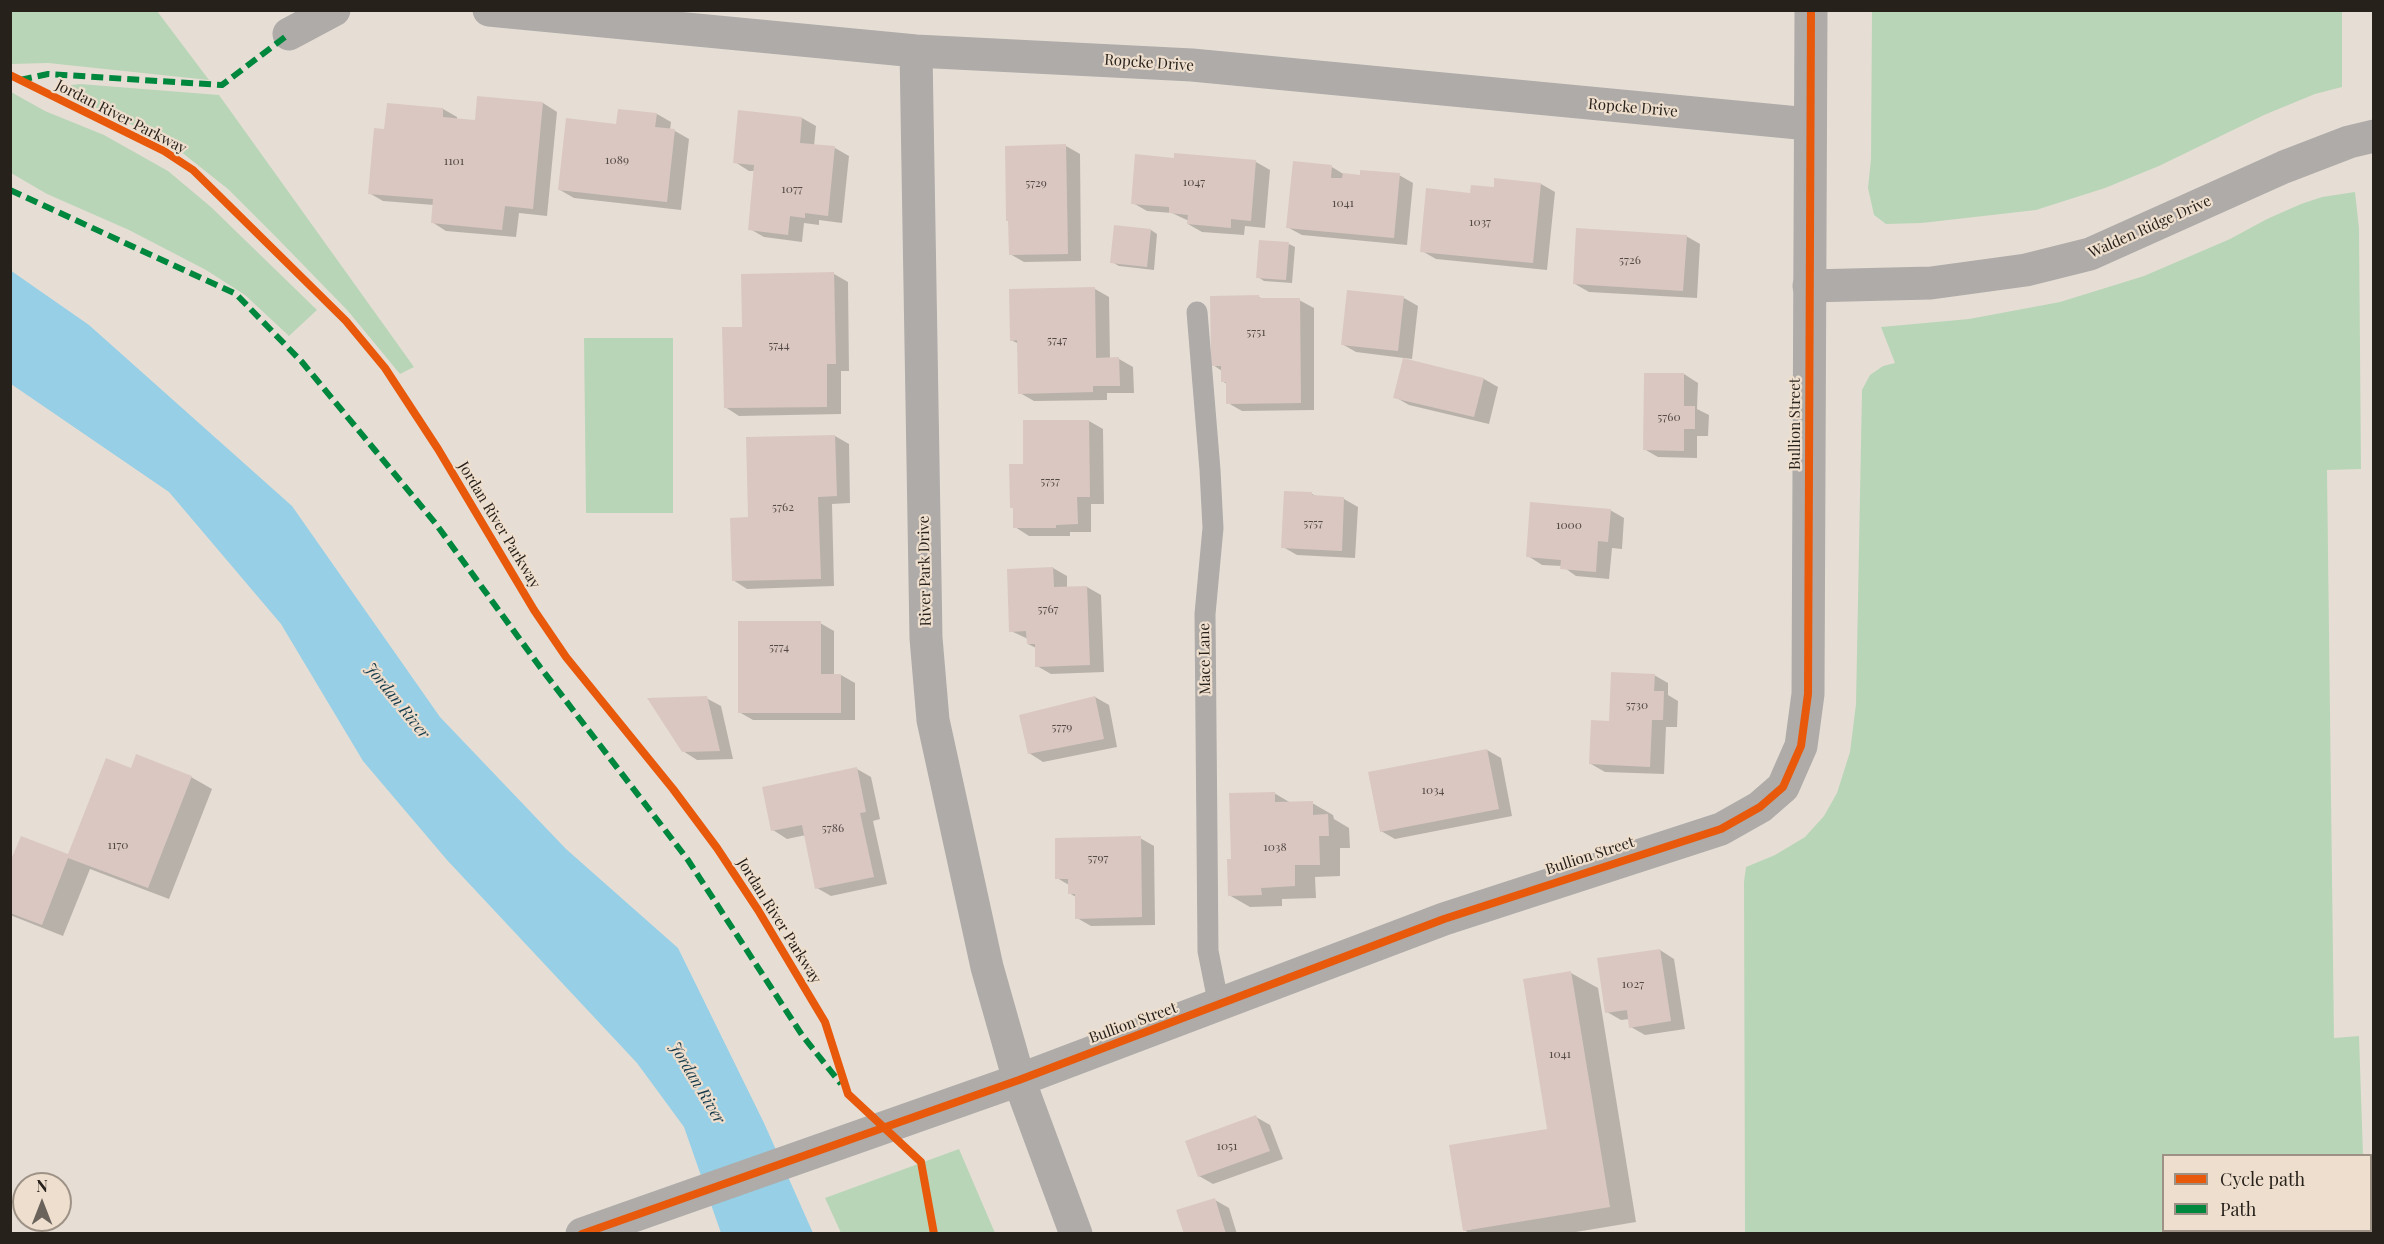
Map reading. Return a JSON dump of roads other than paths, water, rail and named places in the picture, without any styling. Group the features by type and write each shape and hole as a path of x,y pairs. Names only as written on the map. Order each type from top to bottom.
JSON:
{"street":[{"path":"289,34 334,10"},
{"name":"Ropcke Drive","path":"489,10 639,18 916,51 1192,65 1809,124"},
{"name":"Bullion Street","path":"582,1233 1019,1080 1444,919 1721,829 1760,807 1783,787 1801,746 1808,694 1811,10"},
{"name":"River Park Drive","path":"916,51 926,638 933,720 987,967 1019,1080 1076,1233"},
{"name":"Walden Ridge Drive","path":"1809,286 1931,283 2026,270 2090,254 2284,167 2349,142 2373,136"}],"lane":[{"name":"Mace Lane","path":"1197,312 1213,528 1205,614 1208,951 1219,1006"}],"water":[{"name":"Jordan River","path":"10,270 89,325 292,506 440,717 566,849 678,948 764,1123 813,1233 721,1233 684,1127 637,1063 447,860 363,761 281,624 169,492 11,384"}]}
